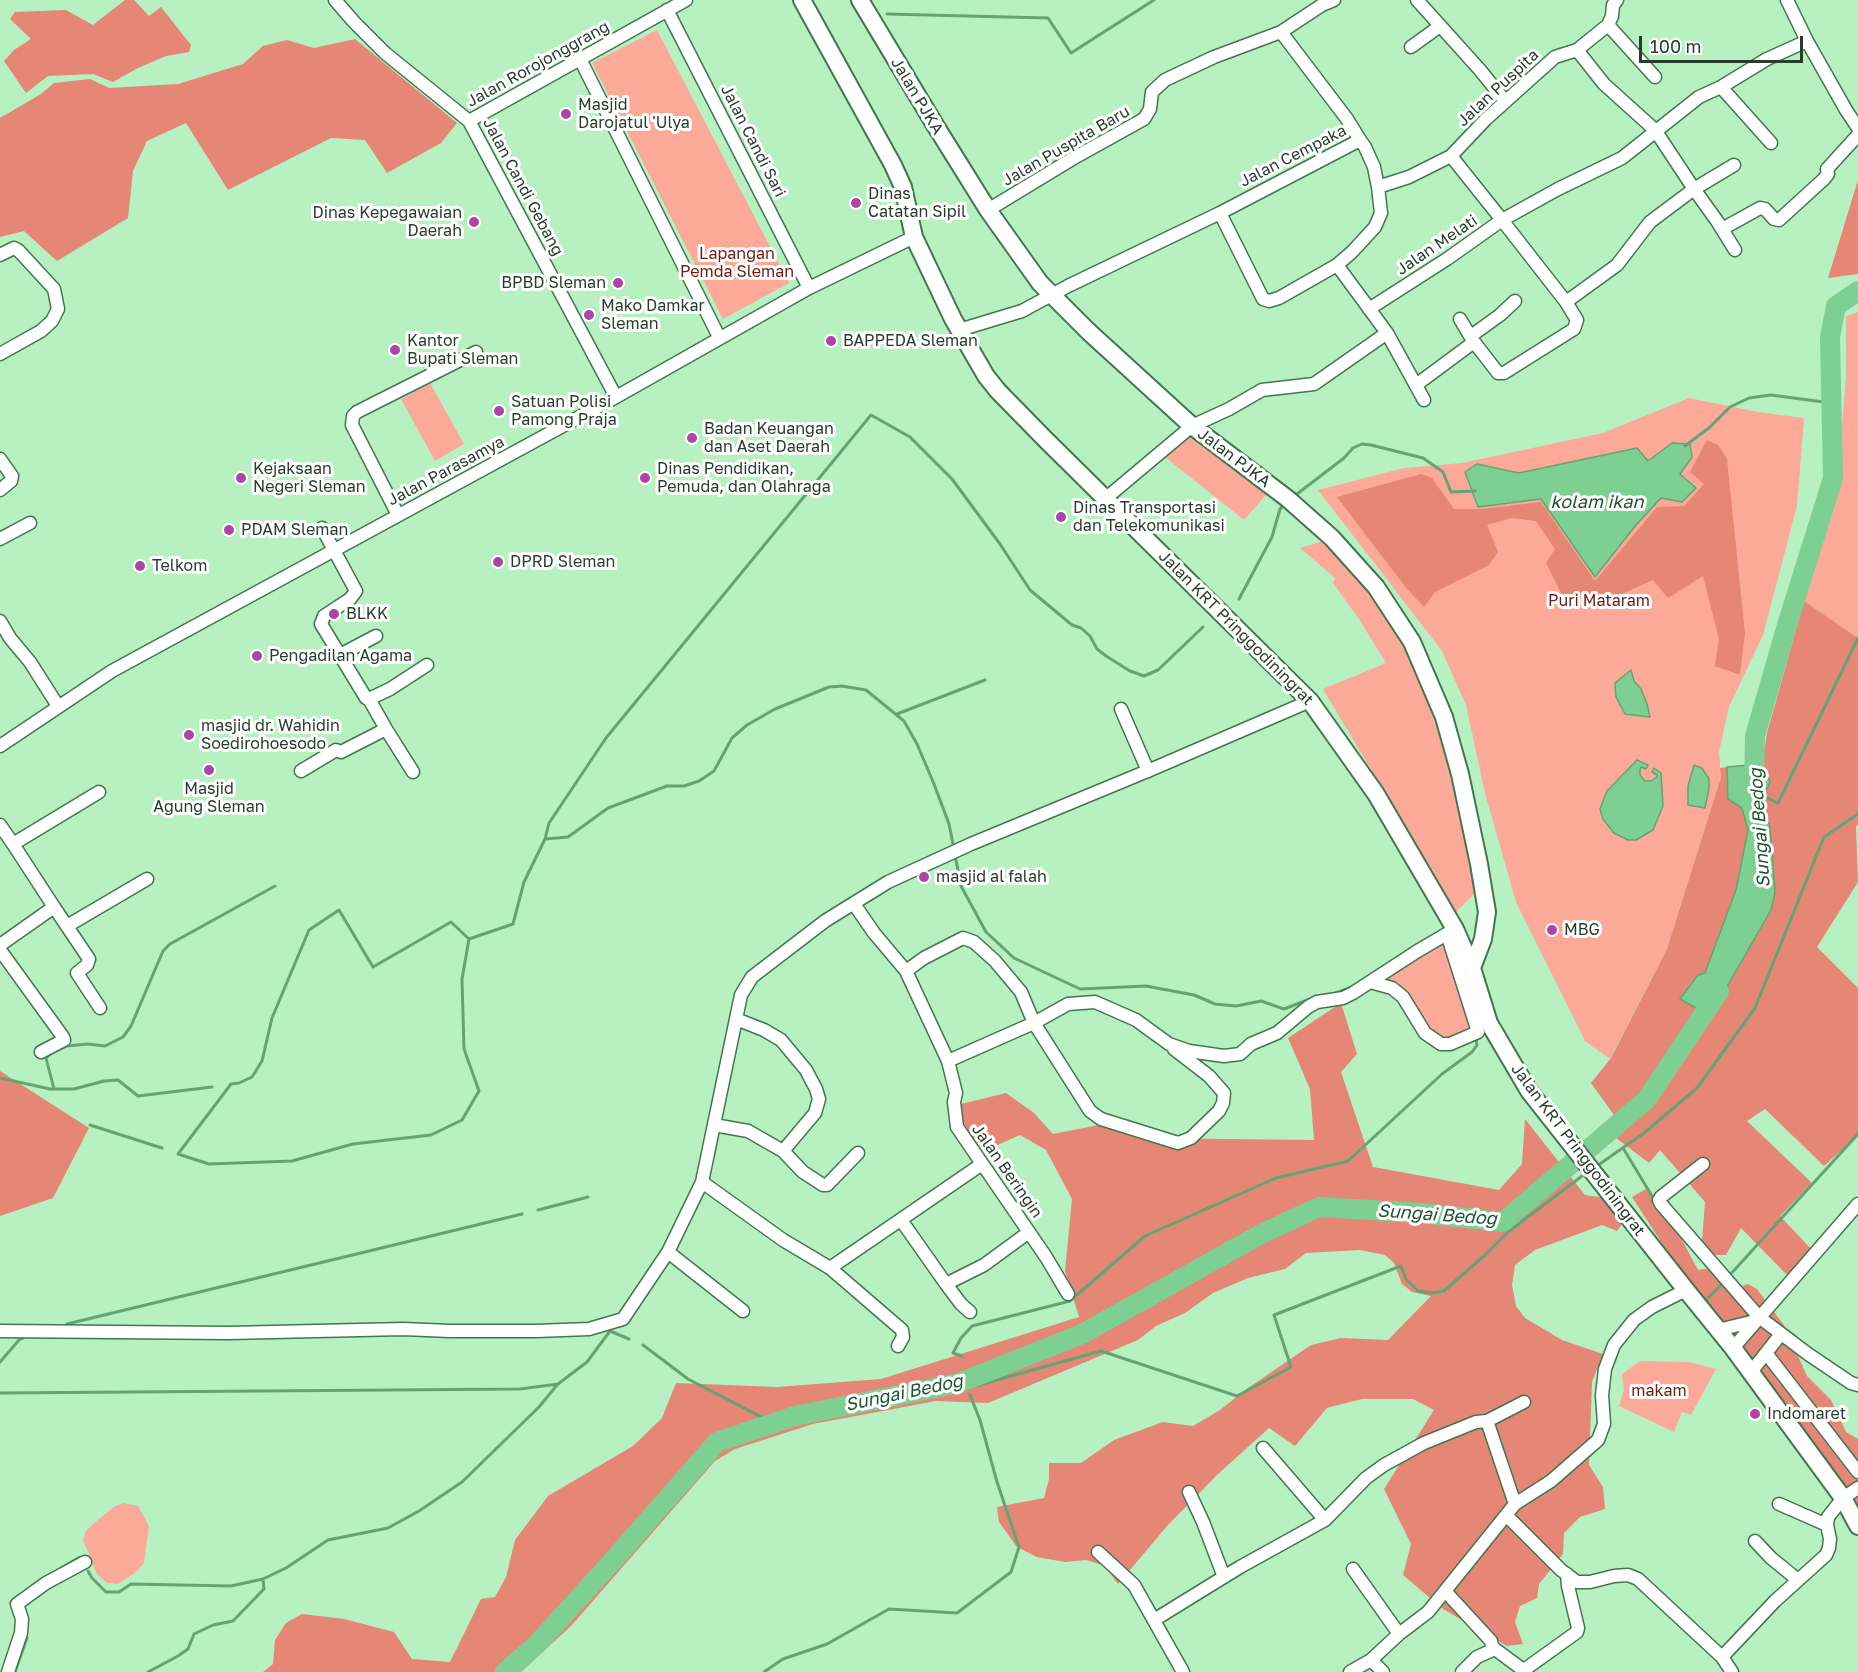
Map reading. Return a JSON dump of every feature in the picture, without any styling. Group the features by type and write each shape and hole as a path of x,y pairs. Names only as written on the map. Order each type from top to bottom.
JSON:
{"main road":[{"name":"Jalan KRT Pringgodiningrat","path":"802,0 893,165 903,187 914,237 975,361 998,391 1310,701 1376,794 1472,968 1489,1023 1529,1091 1734,1348 1843,1498 1858,1526"},
{"name":"Jalan PJKA","path":"863,1 934,125 988,210 1027,266 1051,295 1192,426 1288,499 1332,538 1376,587 1412,642 1444,717 1460,774 1479,864 1487,912 1483,939 1472,968"}],"street":[{"name":"Jalan Candi Gebang","path":"335,0 385,53 469,121 616,397"},
{"name":"Jalan Rorojonggrang","path":"469,121 686,0"},
{"name":"Jalan Puspita Baru","path":"988,210 1144,119 1150,109 1152,92 1165,80 1214,57 1281,32 1322,5 1334,0"},
{"path":"1417,0 1505,101"},
{"path":"1788,0 1807,41 1858,128"},
{"path":"1613,2 1612,16 1608,25 1655,77"},
{"name":"Jalan Candi Sari","path":"667,10 809,288"},
{"name":"Jalan Puspita","path":"1451,156 1505,101 1555,57 1576,50 1608,25"},
{"path":"1411,47 1440,26"},
{"path":"1281,32 1347,119 1360,140"},
{"path":"1378,188 1408,177 1451,156 1502,220 1558,189 1622,158 1699,97 1721,87 1767,58 1807,41"},
{"path":"1576,50 1604,84 1655,130 1735,250"},
{"path":"580,59 719,337"},
{"path":"1721,87 1771,143"},
{"path":"1722,229 1760,208 1765,209 1774,219 1779,220 1824,179 1828,174 1827,169 1858,135"},
{"name":"Jalan Cempaka","path":"959,330 1016,313 1221,213 1360,140 1374,167 1381,213 1375,227 1337,265 1279,297 1266,301 1221,213"},
{"path":"1460,320 1498,373 1504,373 1574,329 1577,320 1566,302 1617,265 1650,222 1694,189 1734,165"},
{"name":"Jalan Melati","path":"1369,309 1447,259 1502,220 1566,302"},
{"name":"Jalan Parasamya","path":"0,746 112,671 616,397 809,288 914,237"},
{"path":"0,255 14,248 19,250 54,288 58,309 52,321 41,331 0,354"},
{"path":"1337,265 1387,333 1424,400"},
{"path":"1416,385 1515,301"},
{"path":"1105,499 1192,426 1229,409 1262,390 1314,384 1387,333"},
{"path":"398,515 352,425 353,416 476,352"},
{"path":"0,459 12,476 11,481 0,490"},
{"path":"0,539 30,524"},
{"path":"322,528 357,591 350,599 324,616 321,624 413,772"},
{"path":"0,621 58,706"},
{"path":"340,656 376,636"},
{"path":"369,699 390,689 427,665"},
{"path":"0,1331 228,1333 403,1329 450,1331 589,1329 623,1319 668,1252 702,1182 741,995 752,977 825,921 888,882 950,853 1310,701"},
{"path":"1121,709 1148,771"},
{"path":"301,771 336,750 341,752 386,729"},
{"path":"13,844 99,792"},
{"path":"0,825 89,959 87,965 77,973 100,1008"},
{"path":"67,926 147,879"},
{"name":"Jalan Beringin","path":"854,904 874,933 906,971 948,1060 956,1093 954,1102 957,1127 1029,1232 1068,1294"},
{"path":"0,945 54,907"},
{"path":"1169,1044 1189,1051 1224,1056 1240,1054 1251,1044 1277,1033 1308,1007 1317,1002 1343,998 1451,932 1478,1032 1450,1044 1441,1044 1425,1033 1403,997 1392,988 1370,982"},
{"path":"906,971 924,958 963,938 974,942 994,961 1020,992 1034,1023 1062,1070 1095,1116 1165,1141 1178,1143 1191,1138 1219,1111 1224,1103 1224,1093 1209,1076 1169,1044 1136,1020 1095,1002 1068,1004 1034,1023 948,1060"},
{"path":"0,950 63,1037 64,1040 41,1052"},
{"path":"736,1018 781,1040 800,1062 816,1089 819,1099 815,1113 783,1151"},
{"path":"714,1125 748,1131 783,1151 803,1172 823,1185 827,1185 858,1154"},
{"path":"830,1268 982,1164"},
{"path":"1703,1164 1659,1200 1757,1319 1851,1383 1858,1385"},
{"path":"702,1182 764,1228 830,1268 902,1330 903,1337 898,1346"},
{"path":"1734,1348 1858,1204"},
{"path":"901,1220 946,1284 970,1312"},
{"path":"946,1284 984,1265 1029,1232"},
{"path":"668,1252 743,1311"},
{"path":"1350,1672 1371,1660 1399,1634 1428,1612 1515,1504 1551,1481 1598,1440 1604,1424 1602,1395 1605,1369 1614,1346 1634,1320 1652,1307 1686,1290"},
{"path":"1718,1330 1757,1319"},
{"path":"1751,1372 1781,1334"},
{"path":"1767,1353 1858,1472"},
{"path":"1154,1620 1325,1520 1366,1478 1384,1465 1424,1443 1476,1422 1487,1421 1524,1402"},
{"path":"1487,1421 1515,1504"},
{"path":"1263,1448 1325,1520"},
{"path":"1722,1657 1775,1601 1826,1555 1830,1539 1828,1517 1843,1498 1858,1488"},
{"path":"1189,1492 1224,1577"},
{"path":"1779,1503 1827,1525"},
{"path":"1507,1516 1567,1575 1578,1582 1590,1582 1621,1575 1638,1579 1722,1657 1732,1672"},
{"path":"1755,1541 1771,1558 1798,1580"},
{"path":"1098,1552 1134,1585 1183,1672"},
{"path":"8,1672 21,1633 22,1619 17,1604 46,1583 85,1562"},
{"path":"1353,1569 1399,1634"},
{"path":"1462,1672 1477,1657 1493,1649 1525,1671 1577,1632 1567,1575"},
{"path":"1445,1591 1491,1641 1493,1649"},
{"path":"1371,1660 1383,1672"}],"green space":[{"name":"Lapangan Pemda Sleman","path":"657,30 789,283 723,319 592,63"},
{"path":"1858,312 1858,638 1804,601 1837,487 1846,375 1846,316"},
{"path":"430,383 464,444 435,461 401,399"},
{"name":"Puri Mataram","path":"1689,398 1758,412 1804,418 1797,506 1763,635 1729,707 1719,752 1721,777 1667,949 1610,1059 1585,1041 1516,902 1485,793 1466,705 1442,651 1318,490 1404,468 1462,463 1603,433"},
{"path":"1192,426 1273,487 1244,520 1160,453"},
{"path":"1326,540 1367,586 1398,632 1418,674 1454,777 1477,891 1456,912 1323,689 1386,663 1333,583 1335,578 1300,548"},
{"path":"1445,935 1477,1029 1440,1042 1403,997 1370,982"},
{"name":"makam","path":"1640,1361 1690,1362 1716,1369 1691,1415 1682,1412 1674,1432 1619,1406 1624,1390 1622,1374"},
{"path":"123,1503 138,1506 149,1526 144,1563 135,1573 118,1584 107,1583 97,1574 83,1540 86,1531 94,1523 114,1507"}],"shaded area":[{"path":"125,0 134,0 149,16 161,7 191,45 189,52 166,56 113,82 93,74 48,76 26,93 4,61 14,50 31,39 10,19 15,12 66,10 93,25"},
{"path":"355,39 457,123 441,143 387,173 365,140 331,138 228,190 186,123 147,141 133,171 128,218 57,261 24,231 0,237 0,118 41,94 54,83 90,79 109,88 178,84 243,64 263,46 287,40 314,48"},
{"path":"1858,180 1858,274 1828,278"},
{"path":"1707,440 1718,445 1727,459 1745,633 1740,675 1715,666 1719,639 1703,576 1668,598 1653,580 1624,593 1603,599 1564,599 1546,563 1555,549 1536,521 1511,518 1487,525 1498,552 1489,565 1435,592 1424,607 1407,589 1337,497 1421,474 1432,478 1454,509 1482,509 1541,502 1595,581 1657,507 1684,506 1704,484 1690,472"},
{"path":"1804,601 1858,638 1858,824 1856,827 1858,882 1817,947 1858,988 1858,1135 1824,1166 1765,1109 1747,1121 1812,1183 1780,1216 1813,1251 1790,1278 1741,1228 1726,1255 1701,1255 1705,1202 1660,1150 1649,1163 1608,1132 1619,1122 1591,1083 1611,1058 1667,949 1721,777 1720,768 1727,767 1728,799 1742,808 1748,830 1736,890 1705,974 1698,975 1680,999 1710,1016 1775,893 1770,827 1761,802 1770,782 1762,764 1767,733"},
{"path":"1341,1003 1357,1054 1341,1072 1373,1167 1499,1190 1522,1164 1525,1119 1585,1195 1607,1198 1624,1221 1617,1231 1602,1225 1535,1250 1515,1265 1512,1285 1516,1306 1525,1318 1562,1340 1603,1354 1592,1382 1589,1465 1603,1487 1605,1509 1580,1517 1564,1533 1563,1554 1539,1584 1537,1598 1520,1606 1515,1622 1523,1644 1507,1646 1443,1609 1403,1575 1411,1544 1384,1489 1434,1410 1413,1399 1362,1399 1327,1408 1295,1446 1269,1428 1218,1474 1168,1525 1118,1584 1105,1566 1086,1560 1065,1562 1037,1557 1017,1547 999,1522 997,1507 1044,1498 1049,1479 1049,1463 1081,1463 1114,1440 1163,1422 1193,1426 1220,1410 1311,1345 1341,1338 1388,1340 1431,1296 1412,1292 1402,1284 1394,1263 1385,1255 1360,1250 1306,1253 1285,1269 1248,1278 1213,1293 1185,1313 1156,1326 1138,1340 988,1403 936,1401 813,1424 735,1449 715,1461 572,1625 521,1672 263,1672 273,1664 275,1640 286,1623 302,1614 344,1619 394,1632 412,1659 450,1662 481,1599 495,1597 506,1577 515,1540 548,1496 633,1446 662,1418 676,1383 777,1387 881,1379 1079,1317 1065,1271 1072,1199 1046,1150 1020,1135 986,1150 974,1142 964,1123 961,1104 1006,1093 1034,1113 1053,1134 1099,1125 1139,1138 1314,1140 1310,1089 1288,1038"},
{"path":"0,1071 89,1128 53,1198 0,1216"},
{"path":"1646,1189 1680,1236 1698,1270 1710,1268 1729,1291 1748,1284 1757,1289 1786,1328 1796,1335 1798,1356 1807,1376 1831,1400 1846,1432 1858,1439 1858,1511 1667,1251 1632,1197"}],"water":[{"name":"kolam ikan","path":"1672,443 1690,444 1692,457 1680,474 1696,488 1682,502 1661,498 1636,525 1595,577 1541,499 1478,507 1465,472 1477,464 1519,473 1637,448 1648,461"},
{"path":"1631,670 1634,681 1641,689 1650,717 1625,714 1616,697 1615,683"},
{"path":"1637,760 1648,765 1646,769 1641,767 1640,770 1640,775 1645,781 1651,781 1657,777 1652,772 1654,768 1661,773 1663,806 1653,830 1636,840 1628,840 1614,833 1603,819 1600,809 1607,791"},
{"path":"1762,764 1770,782 1761,802 1770,827 1775,893 1771,910 1710,1016 1680,999 1698,975 1705,973 1736,890 1748,830 1742,808 1728,799 1727,767"},
{"path":"1694,765 1702,768 1709,779 1705,808 1688,805 1688,786"}],"waterway":[{"path":"887,14 1048,18 1071,53 1154,0"},
{"name":"Sungai Bedog","path":"1754,790 1755,736 1833,478 1830,337 1836,306 1858,291"},
{"path":"1685,446 1710,427 1730,407 1749,398 1771,395 1831,403"},
{"path":"469,939 451,922 373,967 339,910 309,930 272,1018 262,1061 252,1077 231,1084 178,1154 209,1164 292,1161 353,1144 431,1135 462,1120 479,1091 464,1049 462,979 469,939 513,924 524,882 545,839 549,823 606,738 871,415 910,437 952,479 1000,544 1030,590 1072,625 1081,628 1090,636 1097,649 1106,656 1130,671 1144,676 1158,670 1203,627"},
{"path":"1297,494 1344,458 1353,448 1362,444 1423,458 1443,472 1451,492 1475,491"},
{"path":"1239,599 1272,537 1282,507"},
{"path":"1761,795 1778,803 1858,638"},
{"path":"897,714 985,680"},
{"path":"545,839 568,837 608,808 667,786 684,786 699,781 714,771 732,738 747,725 775,709 829,687 842,686 866,690 904,721 917,744 934,784 949,824 954,849"},
{"path":"1597,1166 1644,1133 1697,1088 1755,1008 1824,837 1858,814"},
{"path":"955,855 961,886 986,932 1014,958 1080,989 1146,986 1194,995 1215,1004 1236,1006 1261,1001 1284,1009 1315,997"},
{"path":"54,1089 46,1058 51,1053 66,1046 88,1044 105,1046 123,1037 131,1026 163,951 170,944 275,886"},
{"path":"1333,994 1352,987"},
{"name":"Sungai Bedog","path":"505,1672 537,1644 717,1442 795,1416 959,1383 1082,1334 1261,1234 1319,1207 1420,1213 1503,1222 1646,1100 1719,991"},
{"path":"962,1356 953,1353 961,1338 972,1326 1070,1301 1145,1236 1276,1178 1348,1161 1442,1074 1472,1052 1477,1045 1476,1039"},
{"path":"0,1078 50,1089 74,1089 104,1081 118,1080 138,1096 212,1087"},
{"path":"90,1125 162,1148"},
{"path":"1728,1277 1858,1134"},
{"path":"1623,1148 1655,1201"},
{"path":"975,1386 1101,1351 1237,1396 1291,1367 1274,1315 1401,1266 1406,1279 1418,1291 1432,1293 1444,1291 1508,1232 1586,1173"},
{"path":"538,1210 588,1197"},
{"path":"67,1324 522,1214"},
{"path":"1704,1302 1724,1282"},
{"path":"0,1393 520,1389 558,1384 587,1362 610,1331 629,1339"},
{"path":"0,1362 23,1338"},
{"path":"643,1345 688,1379 773,1423"},
{"path":"88,1571 106,1592 119,1592 131,1584 231,1586 263,1579 286,1568 328,1540 388,1528 419,1511 462,1482 539,1407 557,1385"},
{"path":"764,1672 783,1659 827,1644 889,1609 957,1613 1011,1572 1019,1547 997,1482 980,1420 970,1395"},
{"path":"61,1568 80,1557"},
{"path":"148,1672 188,1649 194,1634 213,1625 233,1621 264,1589 263,1580"},
{"path":"15,1672 27,1638"}],"place":[{"name":"Masjid Darojatul 'Ulya","path":"566,114"},
{"name":"Dinas Catatan Sipil","path":"856,203"},
{"name":"Dinas Kepegawaian Daerah","path":"474,222"},
{"name":"BPBD Sleman","path":"618,283"},
{"name":"Mako Damkar Sleman","path":"589,315"},
{"name":"BAPPEDA Sleman","path":"831,341"},
{"name":"Kantor Bupati Sleman","path":"395,350"},
{"name":"Satuan Polisi Pamong Praja","path":"499,411"},
{"name":"Badan Keuangan dan Aset Daerah","path":"692,438"},
{"name":"Kejaksaan Negeri Sleman","path":"241,478"},
{"name":"Dinas Pendidikan, Pemuda, dan Olahraga","path":"645,478"},
{"name":"Dinas Transportasi dan Telekomunikasi","path":"1061,517"},
{"name":"PDAM Sleman","path":"229,530"},
{"name":"DPRD Sleman","path":"498,562"},
{"name":"Telkom","path":"140,566"},
{"name":"BLKK","path":"334,614"},
{"name":"Pengadilan Agama","path":"257,656"},
{"name":"masjid dr. Wahidin Soedirohoesodo","path":"189,735"},
{"name":"Masjid Agung Sleman","path":"209,770"},
{"name":"masjid al falah","path":"924,877"},
{"name":"MBG","path":"1552,930"},
{"name":"Indomaret","path":"1755,1414"}]}
